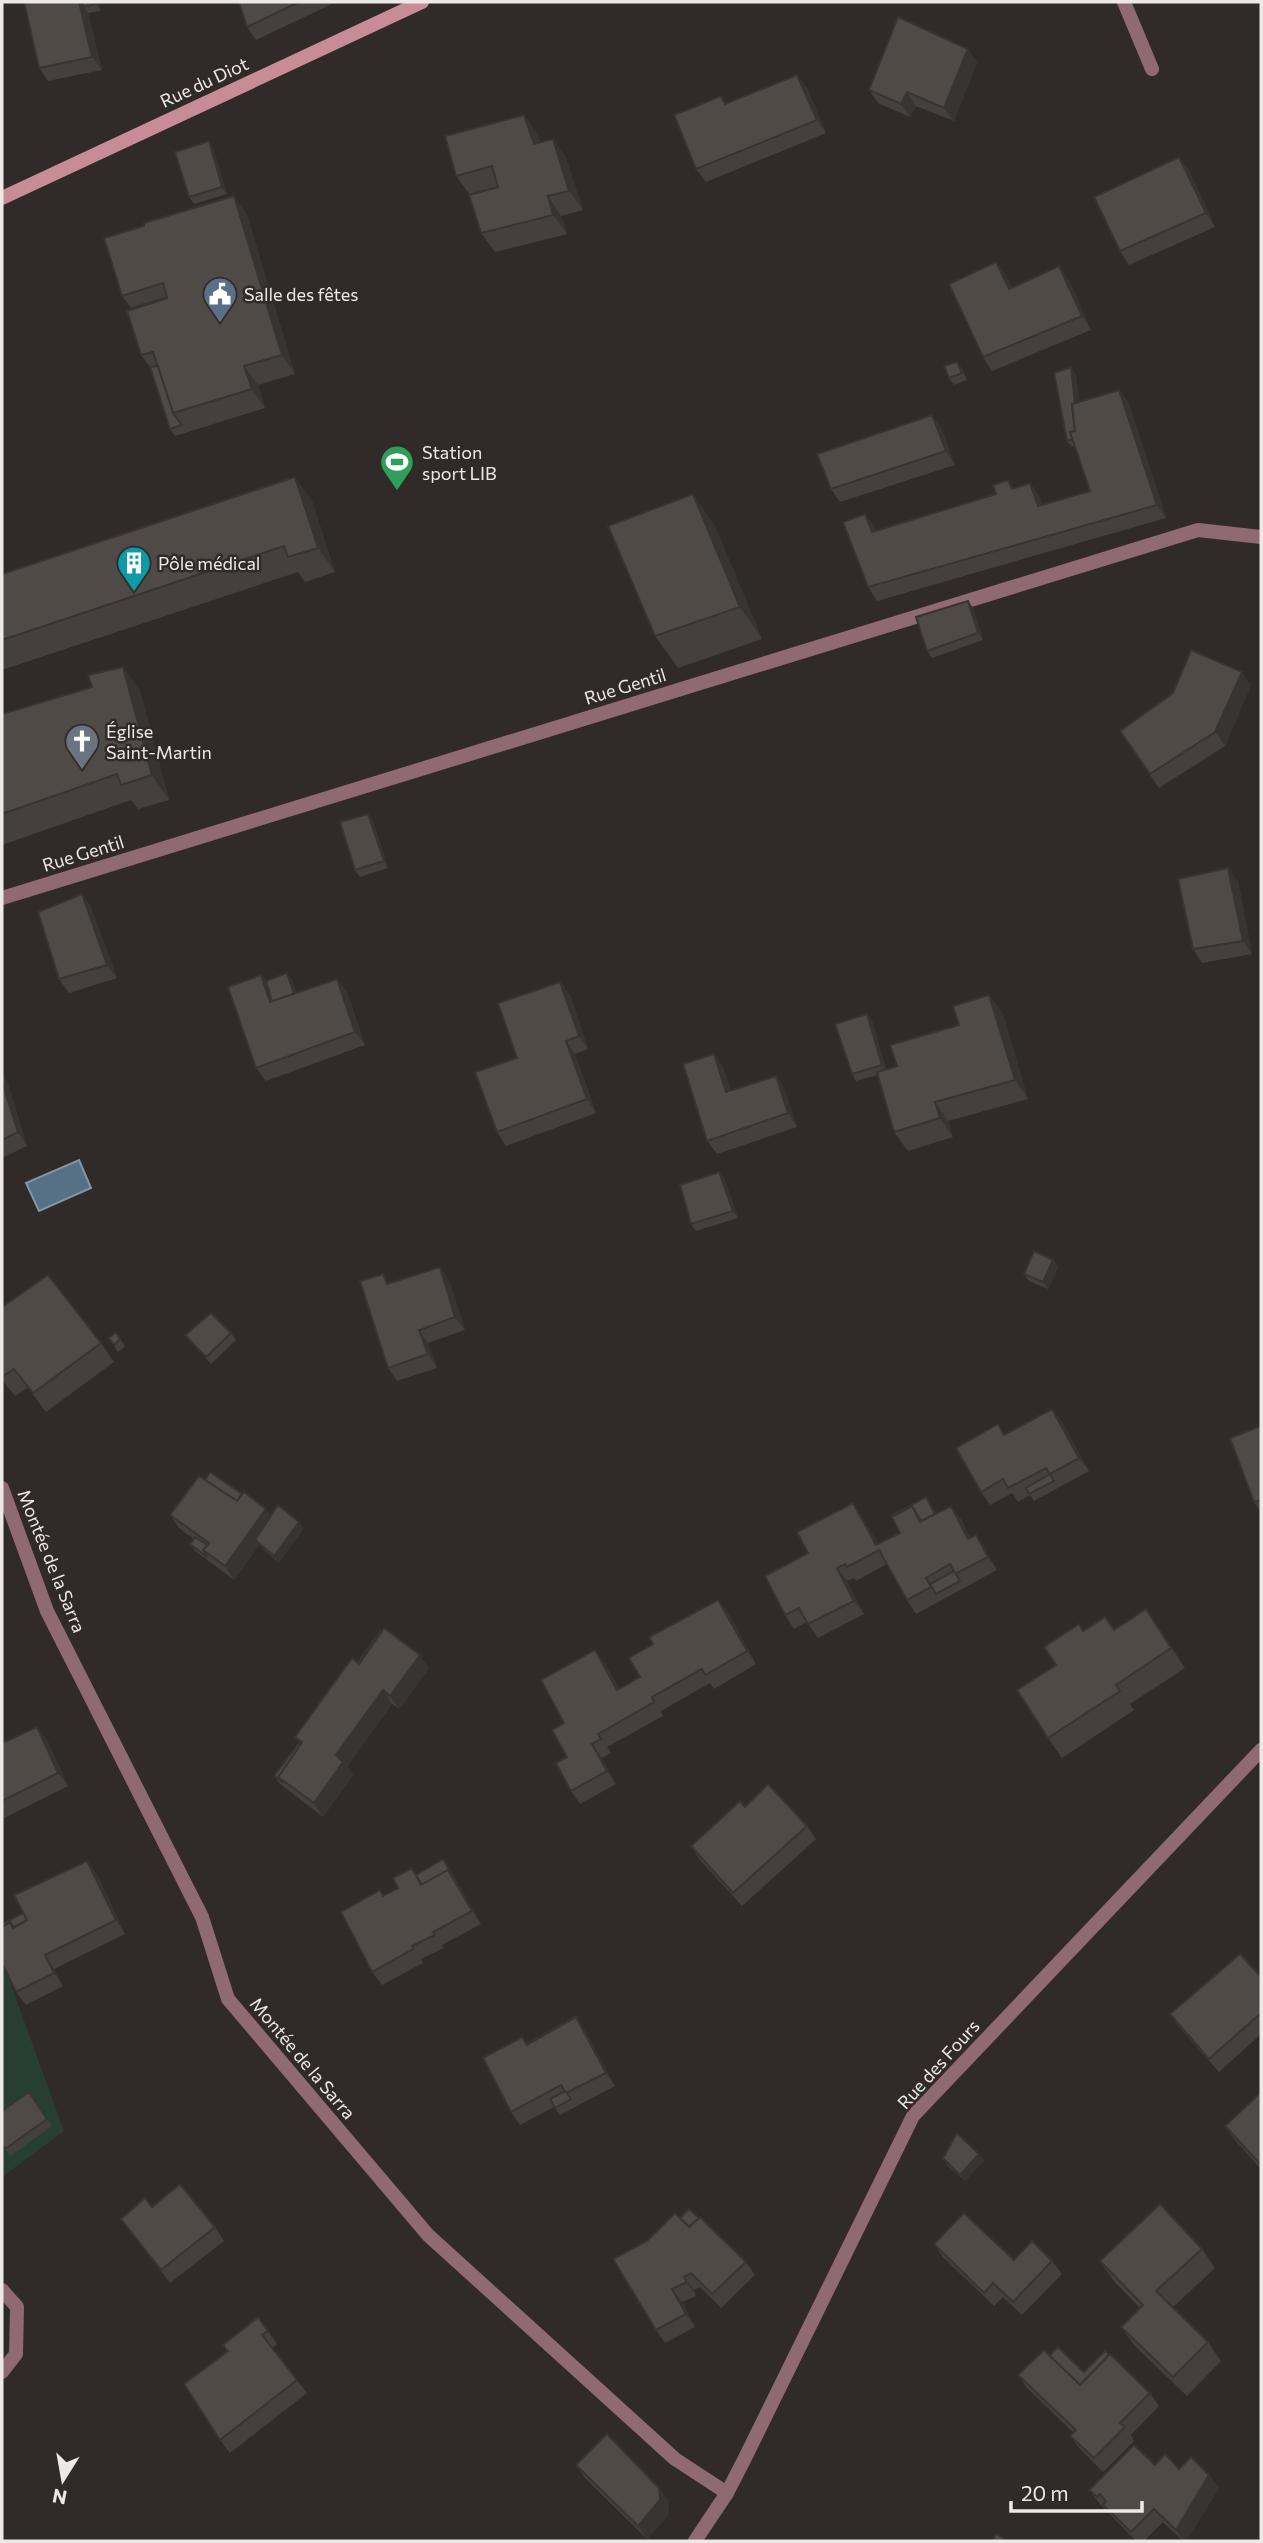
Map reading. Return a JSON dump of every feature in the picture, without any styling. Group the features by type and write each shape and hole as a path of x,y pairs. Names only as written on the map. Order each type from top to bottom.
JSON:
{"street":[{"name":"Rue du Diot","path":"2,198 422,2"},
{"path":"1124,2 1152,69"},
{"path":"1242,534 1261,523"},
{"name":"Rue Gentil","path":"2,898 1198,530 1261,537"},
{"name":"Montée de la Sarra","path":"2,1488 47,1611 202,1917 228,1999 428,2235 675,2459 727,2493"},
{"name":"Rue des Fours","path":"695,2541 727,2493 913,2116 1261,1750"},
{"path":"2,2290 17,2307 16,2354 2,2372"}],"green space":[{"path":"2,1960 64,2131 2,2177"}],"water":[{"path":"79,1160 91,1188 39,1211 26,1183"}],"building":[{"path":"24,2 79,2 92,57 39,68"},
{"path":"82,2 96,2 96,4 84,7"},
{"path":"239,2 299,2 247,27"},
{"path":"898,17 968,49 944,108 907,92 901,104 869,90"},
{"path":"797,75 817,120 696,169 674,115 721,96 725,104"},
{"path":"524,115 534,144 553,139 569,191 548,196 553,215 481,233 469,195 498,187 492,166 456,176 445,136"},
{"path":"209,141 222,187 189,197 175,152"},
{"path":"1179,157 1206,213 1120,251 1094,197"},
{"name":"Salle des fêtes","path":"234,196 282,355 244,366 252,389 173,413 153,352 141,355 127,311 167,298 163,283 122,296 104,238"},
{"path":"996,262 1009,289 1059,266 1082,316 983,357 949,284"},
{"path":"167,298 131,309 131,308"},
{"path":"957,362 962,373 949,378 944,366"},
{"path":"158,366 173,413 182,425 170,429 150,367"},
{"path":"1071,367 1075,431 1070,432 1073,439 1067,441 1054,373"},
{"path":"1119,390 1157,505 868,587 843,522 865,514 872,532 996,494 993,485 1008,480 1012,489 1030,483 1038,506 1090,491 1070,432 1075,431 1072,404"},
{"path":"932,415 946,451 831,489 817,454"},
{"path":"295,477 318,548 288,557 284,546 2,640 2,574"},
{"path":"693,494 740,607 655,636 608,526"},
{"path":"968,601 978,633 927,651 916,617"},
{"path":"1191,650 1242,672 1215,732 1150,774 1120,731 1173,693"},
{"name":"Église Saint-Martin","path":"123,667 152,775 121,785 117,774 2,814 2,714 92,687 88,675"},
{"path":"368,814 384,861 355,870 340,822"},
{"path":"1228,868 1243,941 1193,949 1178,879"},
{"path":"82,894 107,965 59,979 38,912"},
{"path":"287,973 294,994 272,1002 266,981"},
{"path":"261,975 270,1002 337,979 355,1032 256,1068 228,987"},
{"path":"560,982 579,1036 566,1041 587,1099 497,1132 475,1072 517,1058 498,1003"},
{"path":"989,995 1015,1080 935,1102 940,1118 894,1132 877,1072 897,1066 890,1045 959,1025 953,1006"},
{"path":"867,1014 882,1065 852,1074 835,1024"},
{"path":"714,1054 726,1092 776,1076 788,1113 707,1141 683,1064"},
{"path":"2,1082 18,1132 2,1140"},
{"path":"719,1172 733,1211 691,1224 680,1185"},
{"path":"1034,1251 1053,1260 1043,1282 1024,1274"},
{"path":"440,1267 455,1317 419,1330 428,1354 388,1368 360,1281 383,1274 387,1284"},
{"path":"48,1275 101,1343 33,1393 14,1369 2,1377 2,1307"},
{"path":"211,1313 231,1333 206,1357 185,1335"},
{"path":"116,1332 120,1339 114,1345 109,1338"},
{"path":"1052,1409 1079,1458 1050,1474 1046,1468 1008,1488 1003,1479 981,1492 956,1448 998,1424 1004,1435"},
{"path":"1261,1426 1261,1500 1254,1502 1230,1438"},
{"path":"210,1472 242,1494 237,1501 205,1480"},
{"path":"1050,1474 1054,1481 1029,1494 1026,1488"},
{"path":"199,1476 237,1501 244,1492 266,1509 225,1566 203,1550 209,1543 170,1515"},
{"path":"926,1497 935,1514 921,1521 912,1506 893,1517 892,1515"},
{"path":"853,1503 876,1545 900,1533 892,1517 912,1506 920,1522 951,1506 968,1539 976,1535 988,1557 955,1574 950,1564 926,1578 931,1587 907,1600 879,1550 847,1567 845,1564 837,1568 854,1601 808,1624 799,1608 785,1615 765,1576 808,1553 797,1532"},
{"path":"278,1505 299,1522 274,1556 255,1540"},
{"path":"195,1537 207,1545 203,1550 207,1557 190,1544"},
{"path":"954,1571 960,1581 936,1594 930,1584"},
{"path":"718,1600 747,1651 705,1675 702,1669 652,1697 654,1702 598,1734 601,1739 592,1744 607,1771 571,1791 556,1763 567,1757 552,1730 564,1723 541,1680 595,1650 617,1690 640,1677 629,1658 653,1644 649,1637"},
{"path":"1146,1609 1171,1648 1116,1685 1120,1691 1048,1738 1017,1690 1056,1665 1044,1647 1079,1624 1083,1631 1105,1617 1114,1630"},
{"path":"384,1628 420,1655 390,1696 383,1690 336,1755 343,1762 314,1803 278,1777 302,1742 295,1737 352,1658 359,1664"},
{"path":"382,1631 359,1664 358,1662"},
{"path":"37,1727 58,1773 2,1801 2,1743"},
{"path":"299,1743 301,1744 278,1777 283,1783 274,1776"},
{"path":"768,1784 807,1826 733,1893 691,1846 740,1801 745,1807"},
{"path":"443,1859 453,1876 448,1870 422,1885 416,1875"},
{"path":"87,1861 116,1920 45,1955 54,1973 16,1992 2,1963 2,1927 10,1922 13,1928 27,1920 14,1895"},
{"path":"412,1868 421,1885 448,1870 472,1911 433,1932 435,1935 412,1946 413,1949 372,1972 341,1912 380,1890 383,1896 398,1888 393,1878"},
{"path":"23,1913 27,1920 14,1927 10,1922 2,1927 2,1924"},
{"path":"1240,1954 1261,1977 1261,2013 1209,2059 1170,2014"},
{"path":"576,2017 606,2073 566,2093 561,2085 511,2112 483,2058 522,2037 527,2045"},
{"path":"565,2091 571,2099 555,2108 550,2099"},
{"path":"29,2092 47,2119 5,2149 2,2144 2,2111"},
{"path":"1261,2092 1261,2165 1225,2126"},
{"path":"957,2133 979,2154 960,2175 943,2158"},
{"path":"180,2184 215,2227 161,2270 121,2219 145,2198 152,2207"},
{"path":"1160,2204 1202,2249 1156,2291 1208,2342 1173,2377 1121,2327 1143,2305 1100,2261"},
{"path":"689,2209 699,2218 689,2227 680,2218"},
{"path":"675,2213 689,2227 700,2217 746,2262 712,2294 691,2273 684,2277 687,2282 672,2289 686,2314 656,2330 613,2259 647,2241"},
{"path":"964,2213 1014,2260 1032,2241 1052,2261 1013,2302 993,2283 984,2293 934,2244"},
{"path":"258,2317 268,2331 262,2335 297,2380 220,2440 184,2384 228,2351 223,2345"},
{"path":"1058,2347 1084,2372 1105,2351 1109,2355 1080,2385 1049,2356"},
{"path":"1044,2350 1080,2385 1110,2354 1150,2393 1120,2423 1125,2427 1094,2458 1070,2436 1076,2430 1018,2375"},
{"path":"607,2434 659,2488 660,2500 638,2526 576,2465"},
{"path":"1134,2445 1155,2465 1165,2454 1179,2469 1191,2457 1209,2475 1176,2530 1154,2509 1131,2532 1103,2505 1106,2501 1100,2494 1097,2497 1089,2490"},
{"path":"996,2534 1008,2541 992,2541"}],"place":[{"name":"Salle des fêtes","path":"220,324"},
{"name":"Station sport LIB","path":"397,492"},
{"name":"Pôle médical","path":"134,593"},
{"name":"Église Saint-Martin","path":"82,771"}]}
